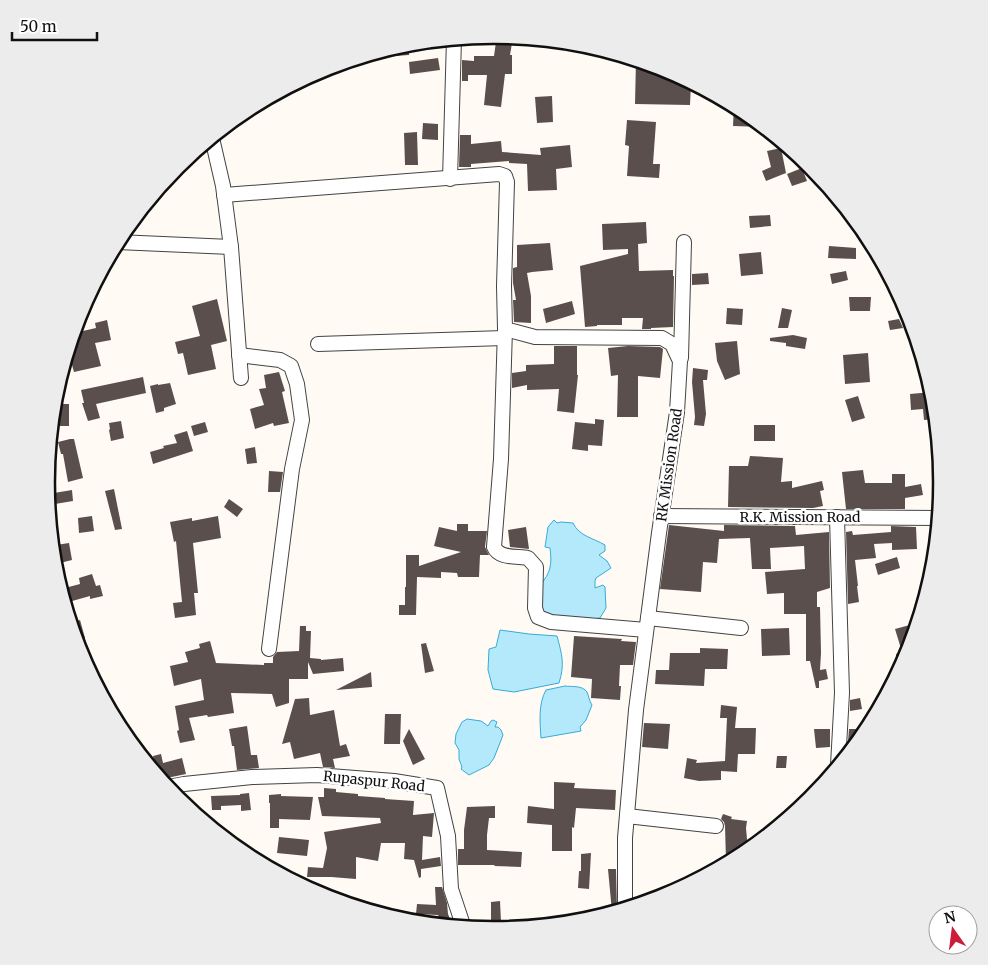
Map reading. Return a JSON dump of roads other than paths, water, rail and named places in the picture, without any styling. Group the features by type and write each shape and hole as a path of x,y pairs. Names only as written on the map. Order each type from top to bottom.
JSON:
{"street":[{"path":"450,179 454,46"},
{"path":"214,146 224,196 231,247 241,378"},
{"path":"224,196 498,174 505,176 507,182 504,286 505,333 501,459 494,547 496,551 504,556 528,558 536,567 535,608 538,617 551,622 742,628"},
{"path":"127,242 231,247"},
{"name":"RK Mission Road","path":"625,901 625,838 636,710 661,516 677,412 684,242"},
{"path":"318,344 505,333 535,337 662,338 672,344 680,361"},
{"path":"239,355 280,360 291,366 298,384 302,420 292,469 269,649"},
{"name":"R.K. Mission Road","path":"661,516 931,518"},
{"path":"837,517 842,693 839,754"},
{"name":"Rupaspur Road","path":"177,785 252,777 317,775 394,781 437,788 448,836 451,889 461,920"},
{"path":"627,816 716,826"}],"water":[{"path":"554,520 557,523 573,523 583,534 605,545 605,551 599,555 607,561 611,568 596,578 595,581 595,588 603,585 605,587 606,608 600,618 584,620 552,618 540,612 540,585 549,572 551,564 550,548 545,547 548,527"},
{"path":"500,630 557,636 562,660 559,683 514,692 493,689 488,670 489,649 496,647"},
{"path":"565,686 580,687 585,690 592,705 586,720 580,727 581,731 541,738 540,714 543,695 546,690"},
{"path":"467,719 481,721 488,726 493,720 497,722 495,727 501,730 503,735 494,758 489,765 469,775 461,769 459,750 455,743 456,734 462,722"}]}
